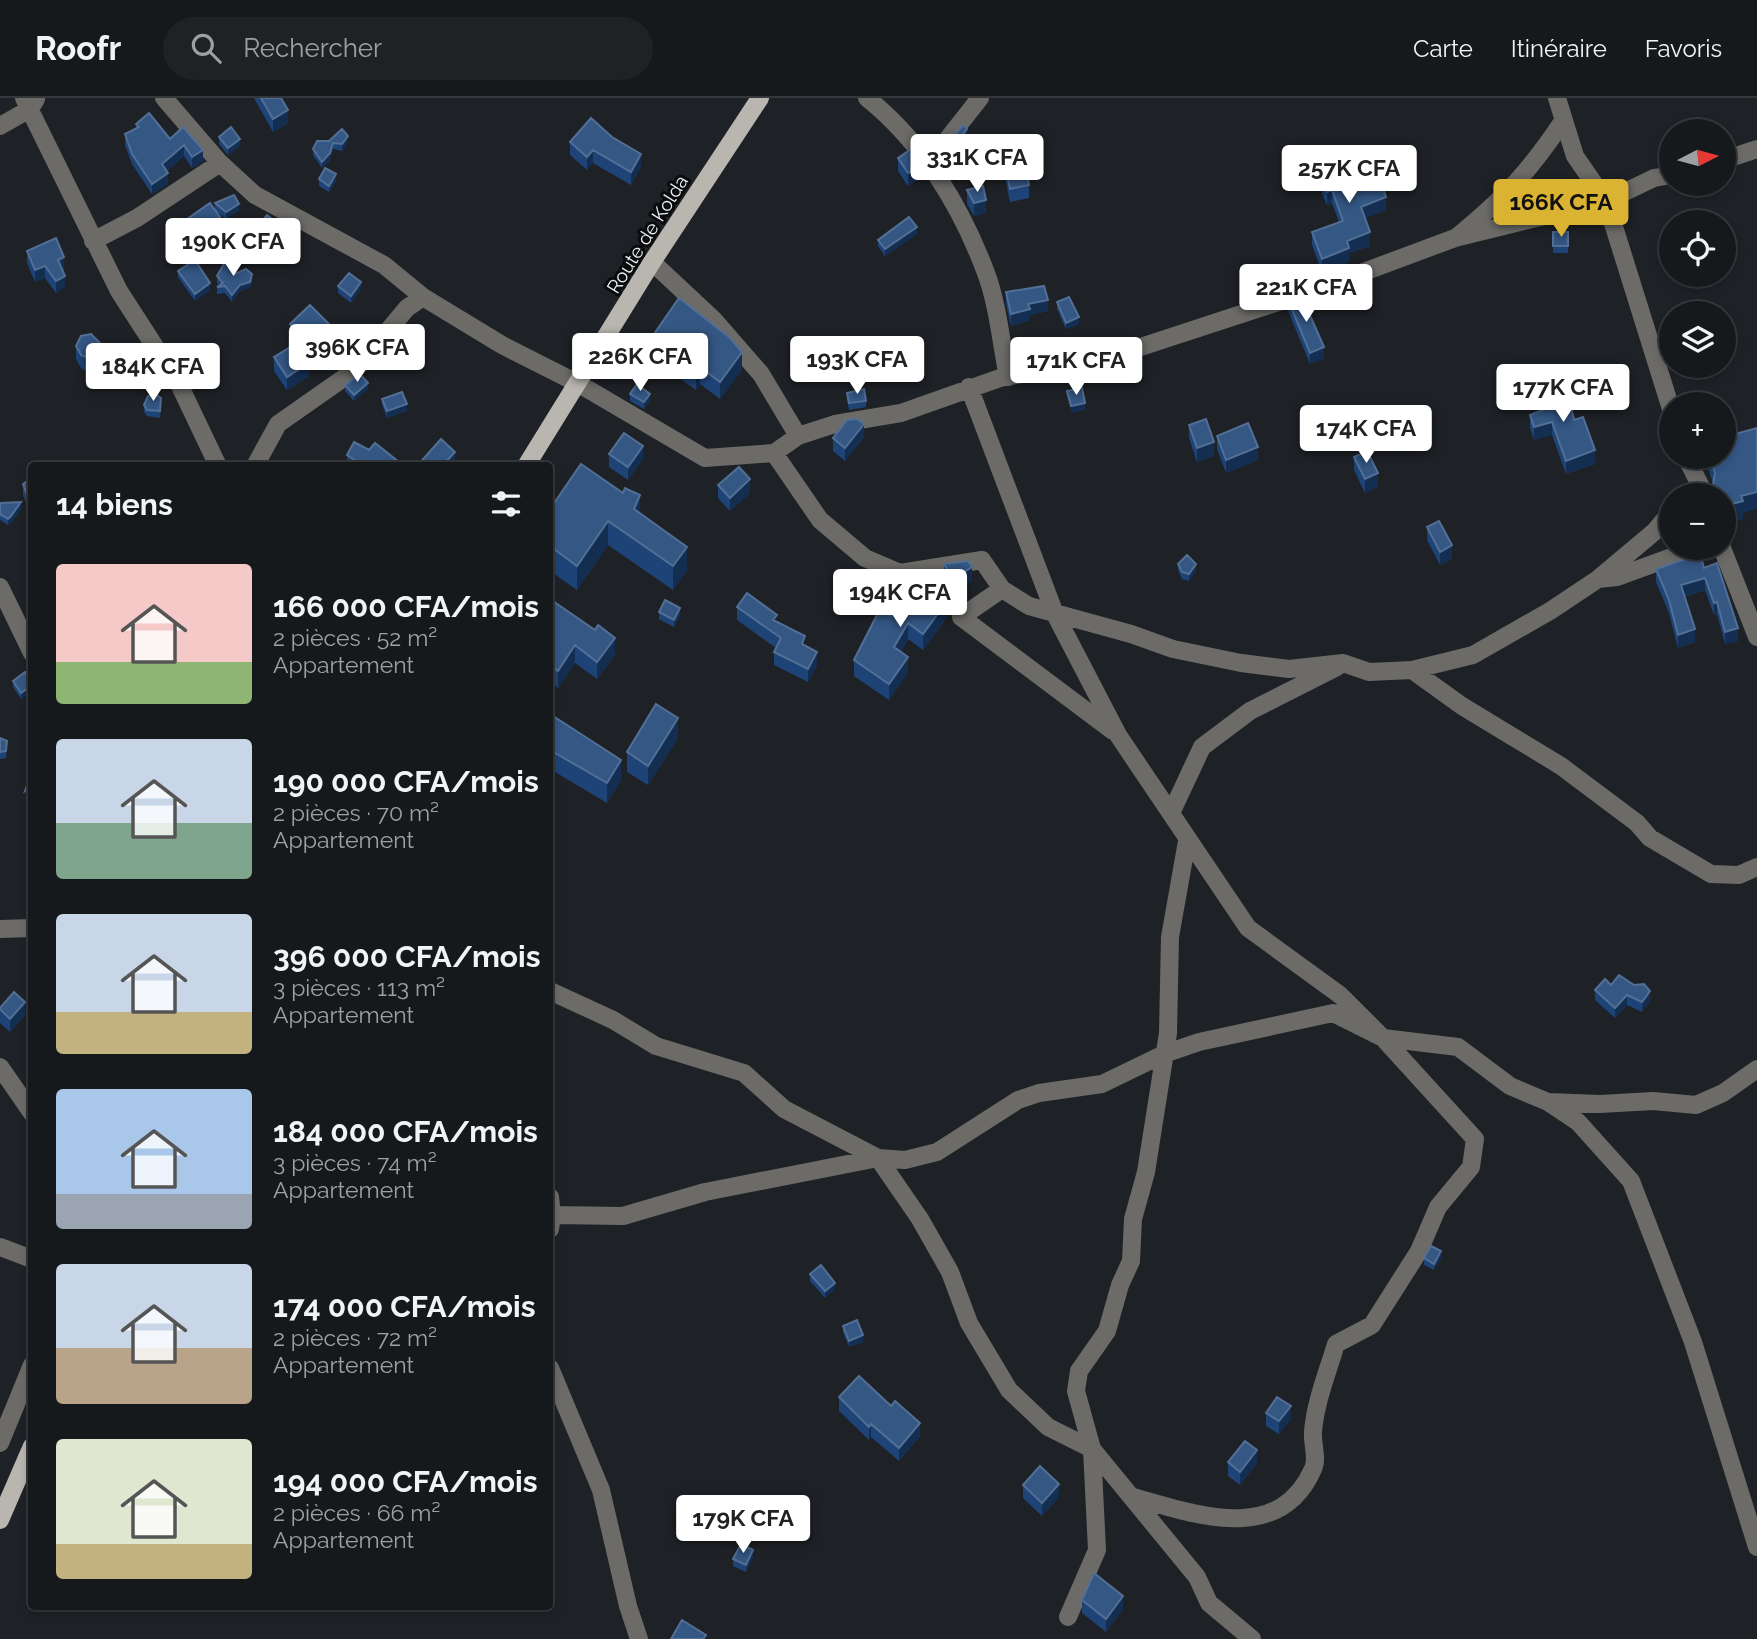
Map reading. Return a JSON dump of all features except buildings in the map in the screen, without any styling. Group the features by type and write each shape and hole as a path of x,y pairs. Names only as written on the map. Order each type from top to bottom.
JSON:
{"main road":[{"name":"Route de Kolda","path":"529,462 652,262 760,98"},
{"path":"0,1520 28,1455"}],"street":[{"path":"152,98 180,116"},
{"path":"164,98 220,163 255,195 384,265 423,297 502,345 579,383 705,458 774,453 798,436 835,424 901,413 969,387 1008,377 1107,358 1318,289 1455,238 1606,201 1659,177"},
{"path":"867,98 897,122 955,204 986,274 1008,377"},
{"path":"928,164 980,98"},
{"path":"1557,98 1575,156 1606,201 1666,392"},
{"path":"0,125 31,102 93,241 141,330 179,384 216,462"},
{"path":"1455,238 1502,200 1533,166 1563,121"},
{"path":"1736,156 1757,149"},
{"path":"93,241 137,218 220,163"},
{"path":"652,262 713,319 761,374 798,436"},
{"path":"257,462 278,424 355,370 407,309 423,297"},
{"path":"969,387 1055,614 1118,735 1172,811 1187,841 1248,928 1340,995 1475,1139 1471,1167 1438,1207 1419,1251 1372,1325 1336,1344 1313,1430 1314,1467 1292,1500 1266,1516 1211,1518 1133,1497"},
{"path":"774,453 820,520 865,558 900,573 982,560 1002,589 1029,606 1131,634 1172,649 1241,663 1289,669 1343,663 1369,672 1412,670 1473,655 1598,579 1659,526"},
{"path":"1598,579 1617,577 1664,560"},
{"path":"1727,560 1757,637"},
{"path":"0,587 28,645"},
{"path":"1002,589 961,617 1118,735"},
{"path":"1172,811 1202,747 1250,711 1303,687 1343,663"},
{"path":"1412,670 1462,706 1561,766 1637,822 1650,838 1711,874 1739,875 1757,867"},
{"path":"1068,1617 1097,1550 1092,1449 1076,1391 1079,1371 1107,1331 1131,1261 1133,1219 1146,1172 1168,1033 1170,937 1187,841"},
{"path":"0,929 28,928"},
{"path":"553,992 612,1020 656,1046 744,1073 784,1109 878,1158 920,1219 950,1272 969,1323 1009,1390 1048,1427 1092,1449 1197,1577 1209,1603 1252,1639"},
{"path":"553,1214 624,1216 705,1192 878,1158 905,1160 937,1152 1018,1100 1039,1093 1102,1084 1164,1054 1265,1025 1333,1013 1383,1038 1458,1048 1510,1086 1548,1101 1578,1122 1630,1181 1693,1342 1757,1547"},
{"path":"0,1067 28,1107"},
{"path":"1548,1101 1696,1105 1723,1093 1757,1069"},
{"path":"0,1247 28,1258"},
{"path":"0,1443 28,1375"},
{"path":"553,1375 601,1490 628,1606 639,1639"}]}
